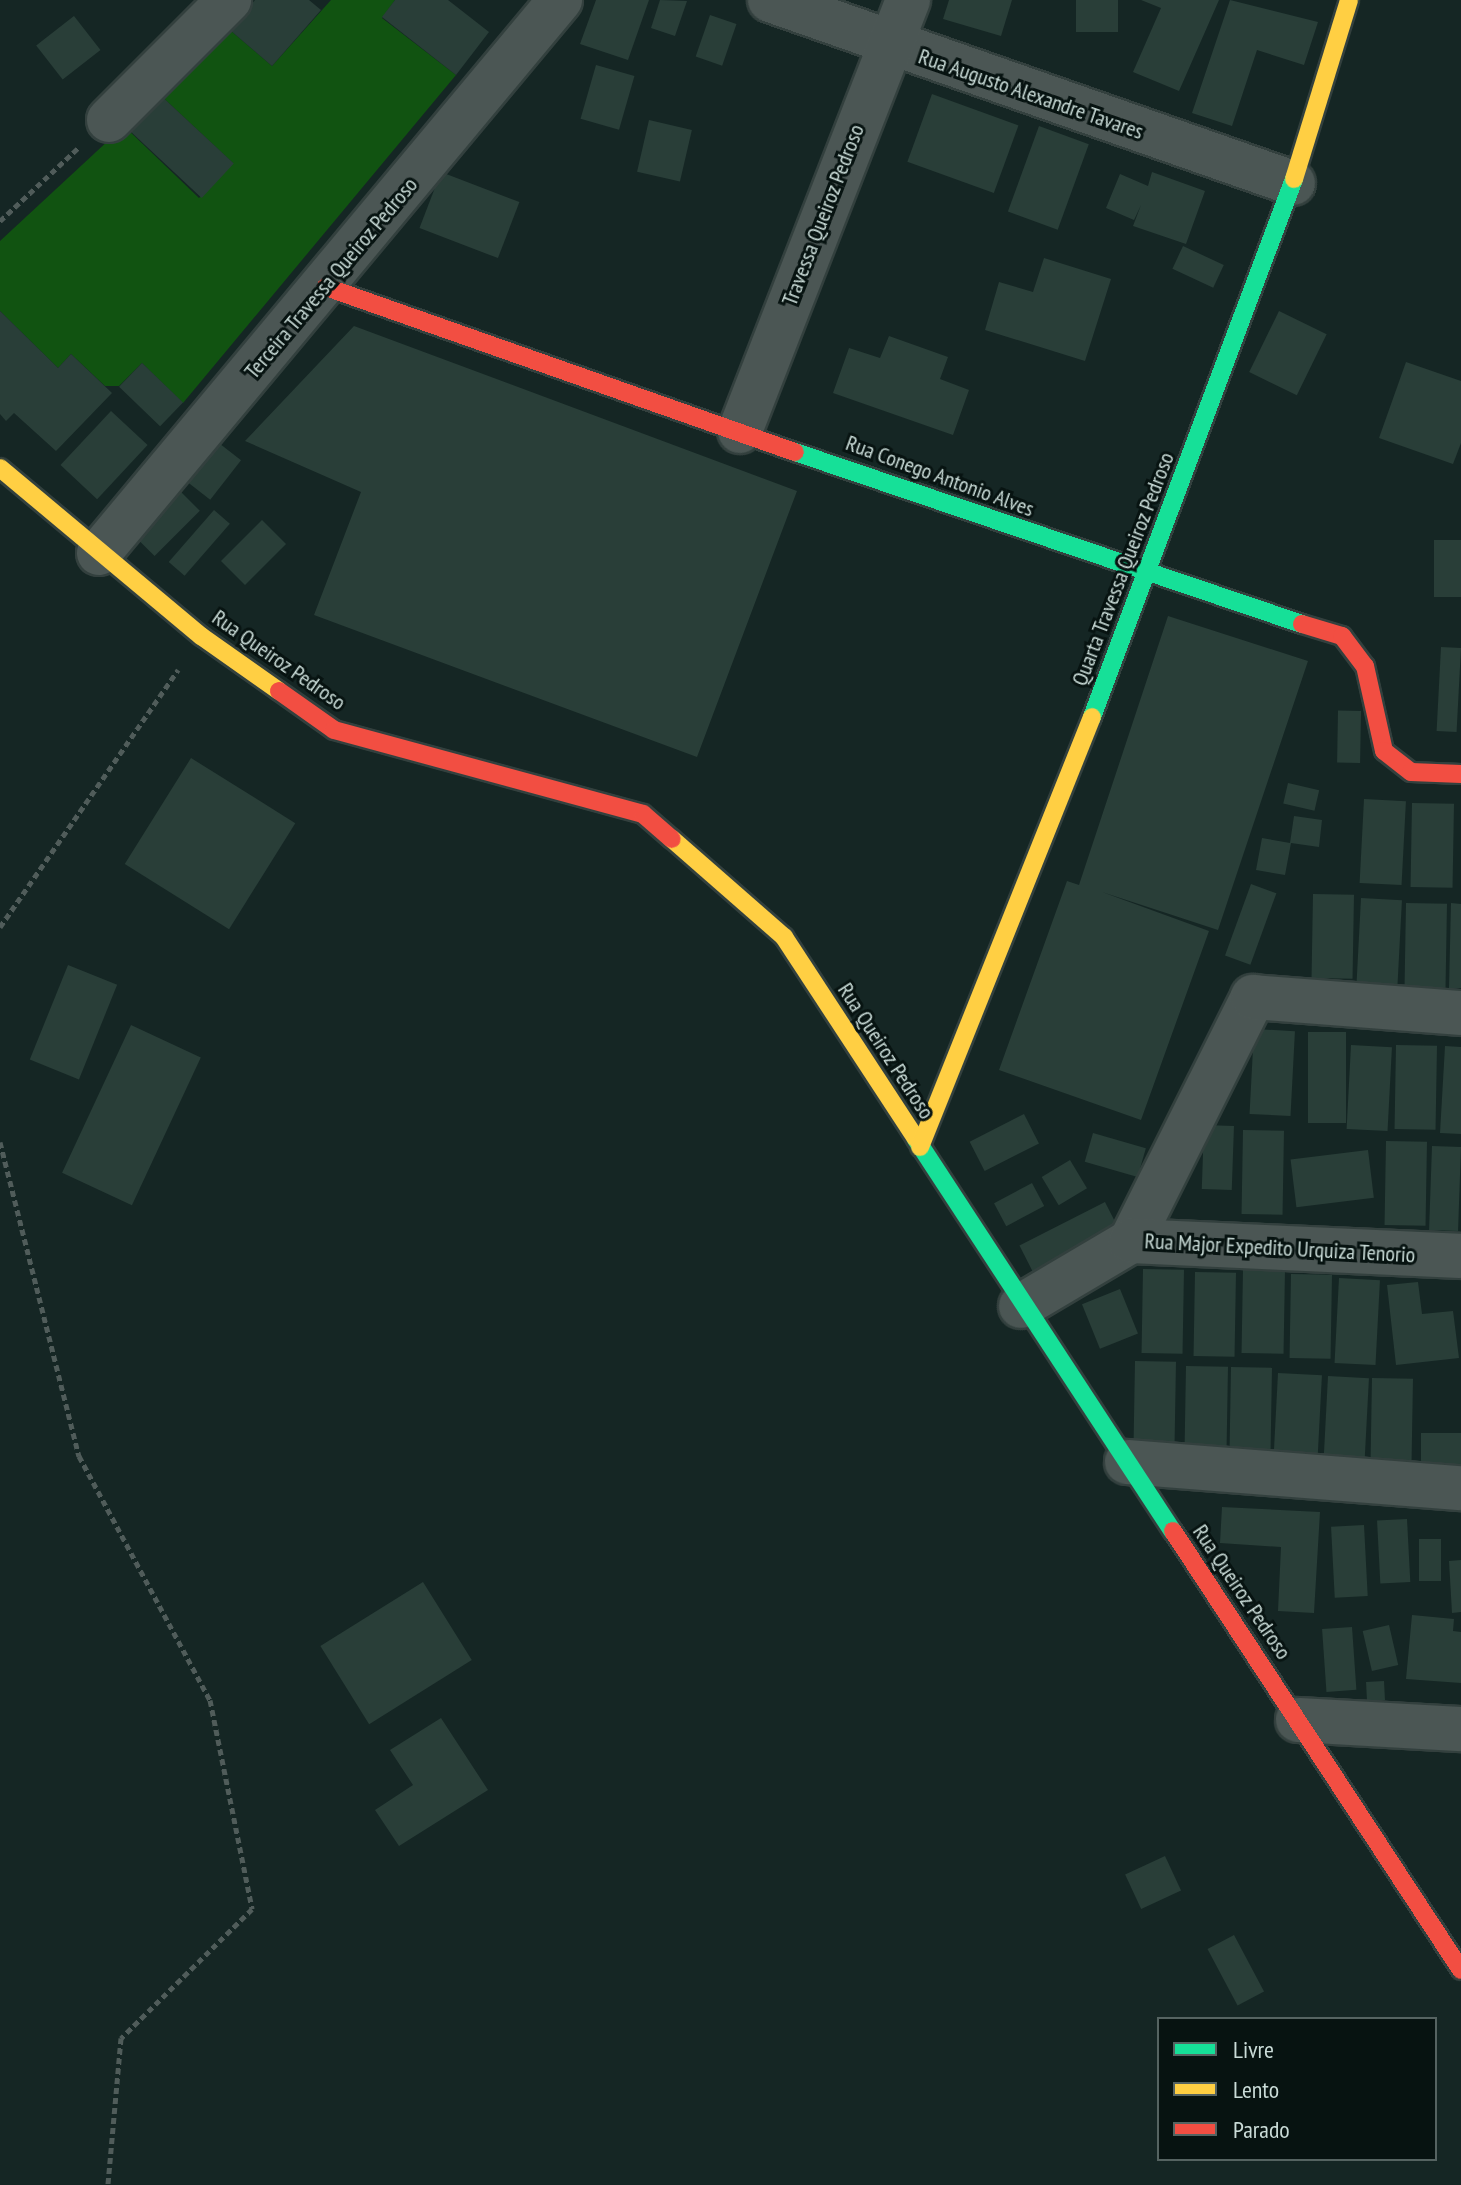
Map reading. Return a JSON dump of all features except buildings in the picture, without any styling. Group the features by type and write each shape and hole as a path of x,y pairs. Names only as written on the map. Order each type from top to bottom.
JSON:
{"street":[{"path":"109,120 229,0"},
{"name":"Terceira Travessa Queiroz Pedroso","path":"99,553 326,287 560,0"},
{"name":"Rua Augusto Alexandre Tavares","path":"770,0 889,46 1293,183"},
{"name":"Travessa Queiroz Pedroso","path":"740,431 908,0"},
{"name":"Quarta Travessa Queiroz Pedroso","path":"920,1147 1148,576 1293,183 1349,0"},
{"name":"Rua Conego Antonio Alves","path":"326,287 1148,576 1342,636 1365,666 1384,751 1411,772 1461,774"},
{"name":"Rua Queiroz Pedroso","path":"0,468 201,636 334,730 650,817 784,937 1021,1306 1461,1970"},
{"path":"1131,1241 1253,997 1461,1013"},
{"name":"Rua Major Expedito Urquiza Tenorio","path":"1021,1306 1131,1241 1461,1256"},
{"path":"1127,1462 1461,1488"},
{"path":"1298,1720 1461,1729"}],"path":[{"path":"0,221 109,120"},
{"path":"0,927 201,636"},
{"path":"0,1142 79,1456 210,1700 252,1909 121,2038 108,2185"}],"green space":[{"path":"331,0 395,0 382,18 456,75 183,403 142,363 119,386 105,386 71,354 58,368 0,311 0,241 124,126 199,198 233,163 157,92 230,30 272,66"}],"traffic: fast":[{"path":"1092,717 1294,179"},
{"path":"795,452 1302,624"},
{"path":"916,1139 1173,1531"}],"traffic: slow":[{"path":"1294,179 1349,0"},
{"path":"0,468 201,636 279,691"},
{"path":"920,1147 1092,717"},
{"path":"672,839 784,937 916,1139"}],"traffic: jam":[{"path":"326,287 795,452"},
{"path":"1302,624 1342,636 1365,666 1384,751 1411,772 1461,774"},
{"path":"279,691 334,730 643,814 672,839"},
{"path":"1173,1531 1461,1970"}]}
